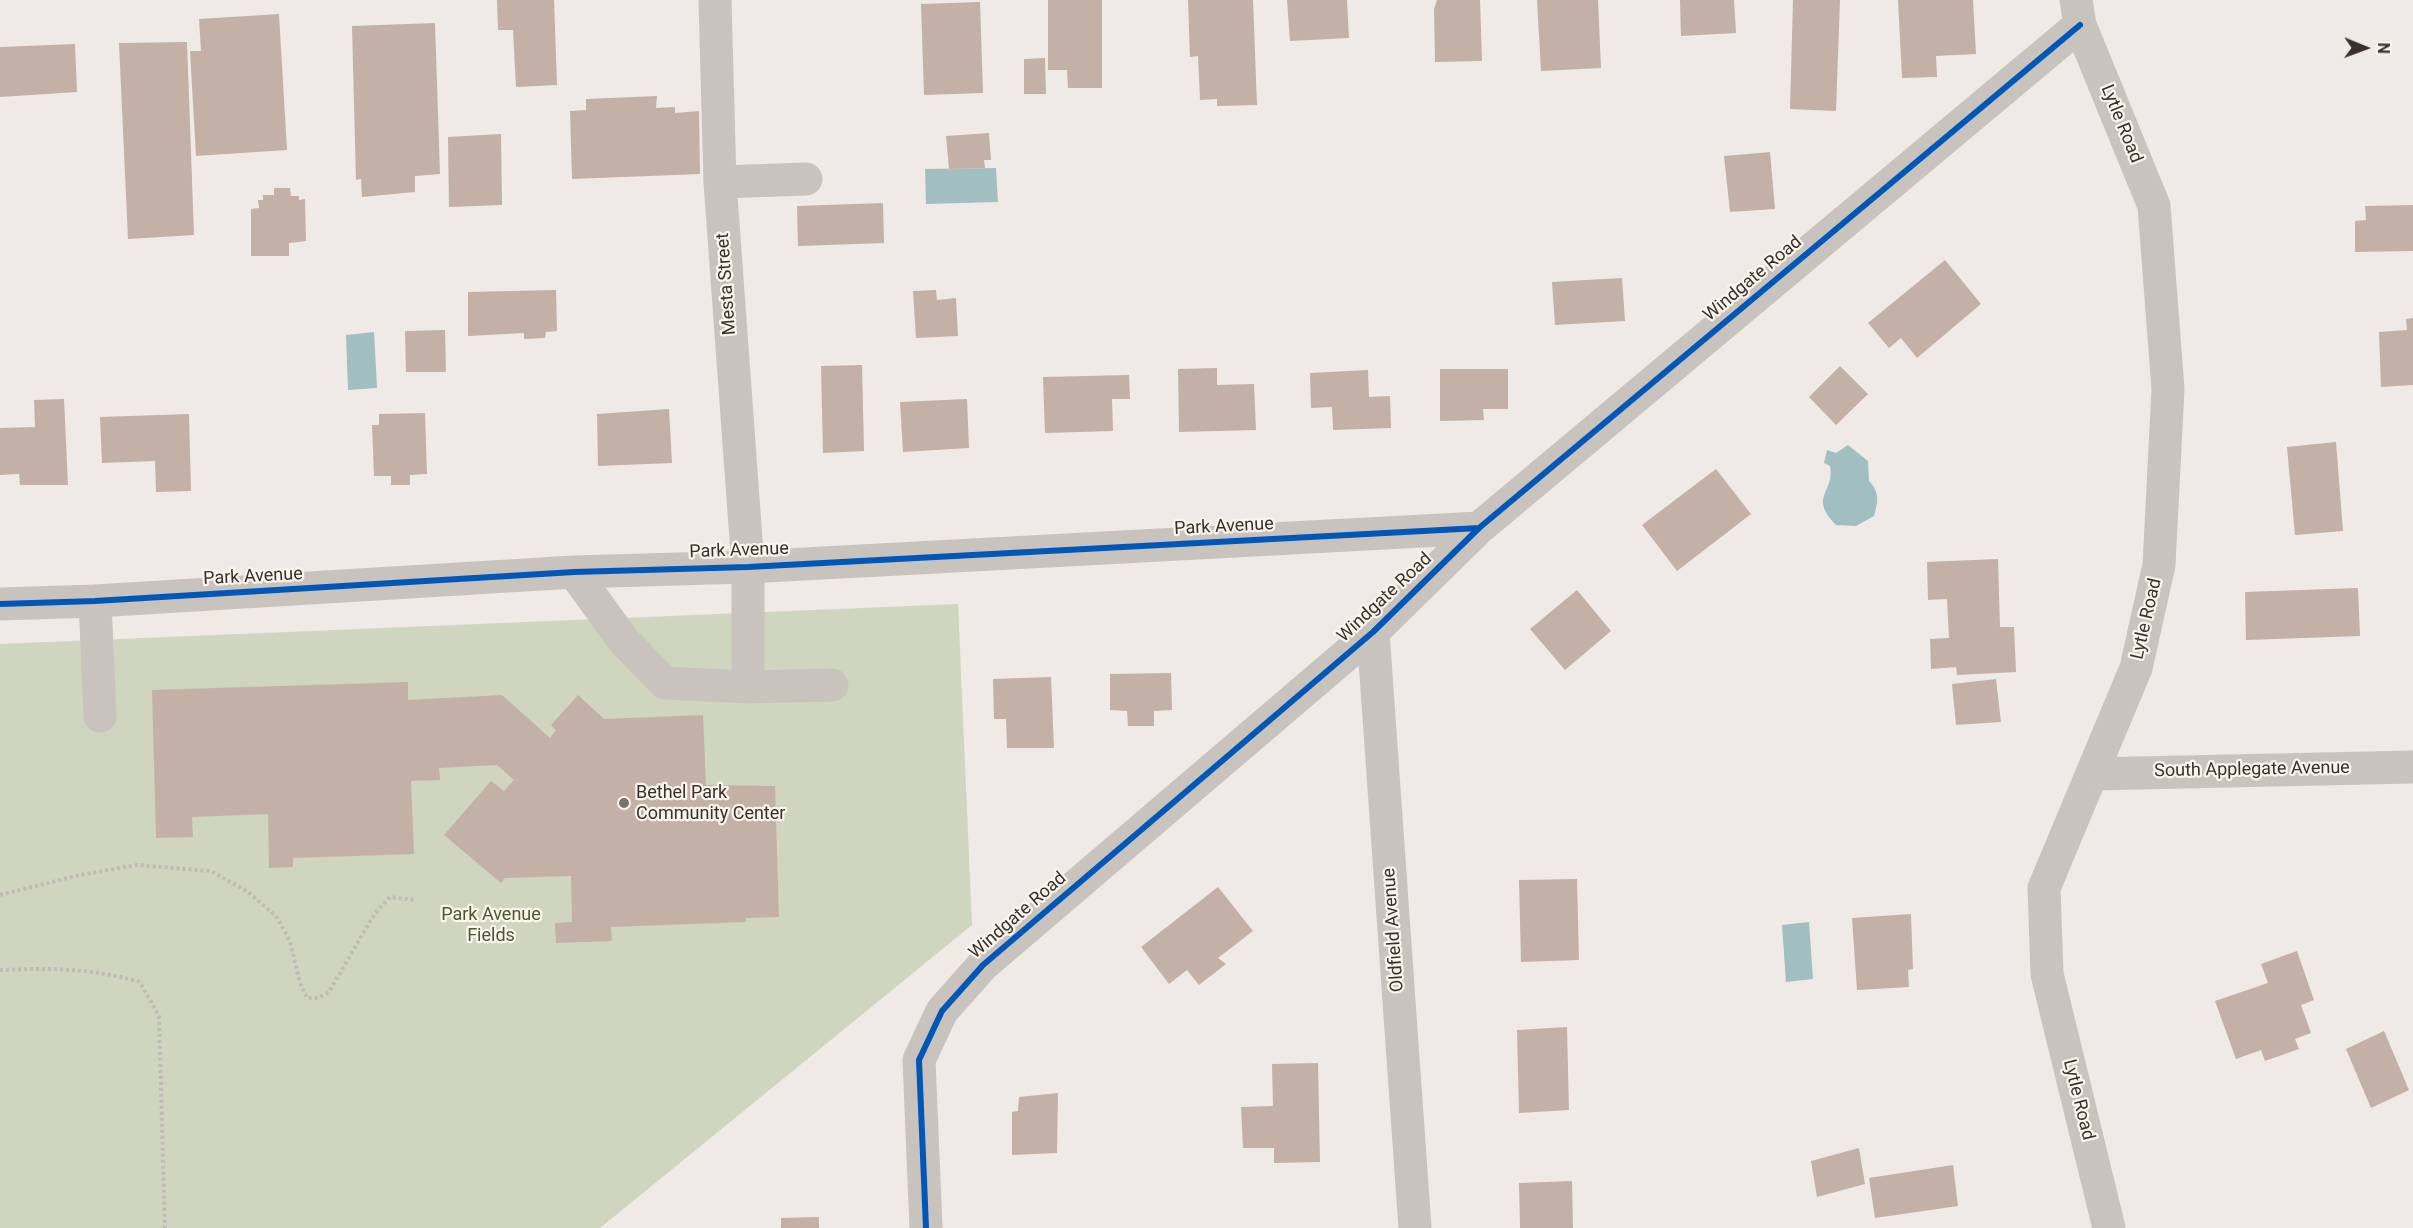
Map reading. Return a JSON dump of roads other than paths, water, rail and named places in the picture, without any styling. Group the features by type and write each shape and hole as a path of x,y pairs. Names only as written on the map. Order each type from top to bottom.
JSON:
{"street":[{"name":"Mesta Street","path":"715,0 720,182 748,567 748,687"},
{"name":"Windgate Road","path":"926,1228 919,1060 942,1011 983,965 1372,632 1479,528 2078,12"},
{"name":"Lytle Road","path":"2078,12 2154,206 2168,389 2158,565 2136,668 2044,888 2047,974 2109,1228"},
{"path":"720,182 806,179"},
{"name":"Park Avenue","path":"0,604 95,601 574,572 748,567 1479,528"},
{"path":"574,572 623,640 665,683 748,687 832,685"},
{"path":"95,601 100,716"},
{"name":"Oldfield Avenue","path":"1372,632 1415,1228"},
{"name":"South Applegate Avenue","path":"2092,774 2413,767"}],"water":[{"path":"996,168 998,202 926,204 925,169"},
{"path":"374,332 377,388 348,390 346,335"},
{"path":"1848,445 1868,461 1869,481 1877,497 1874,516 1856,526 1836,525 1828,515 1823,501 1831,475 1830,466 1824,463 1827,450 1836,453"},
{"path":"1809,922 1813,979 1786,982 1782,925"}],"place":[{"name":"Bethel Park Community Center","path":"624,803"}],"park label":[{"name":"Park Avenue Fields","path":"491,925"}]}
